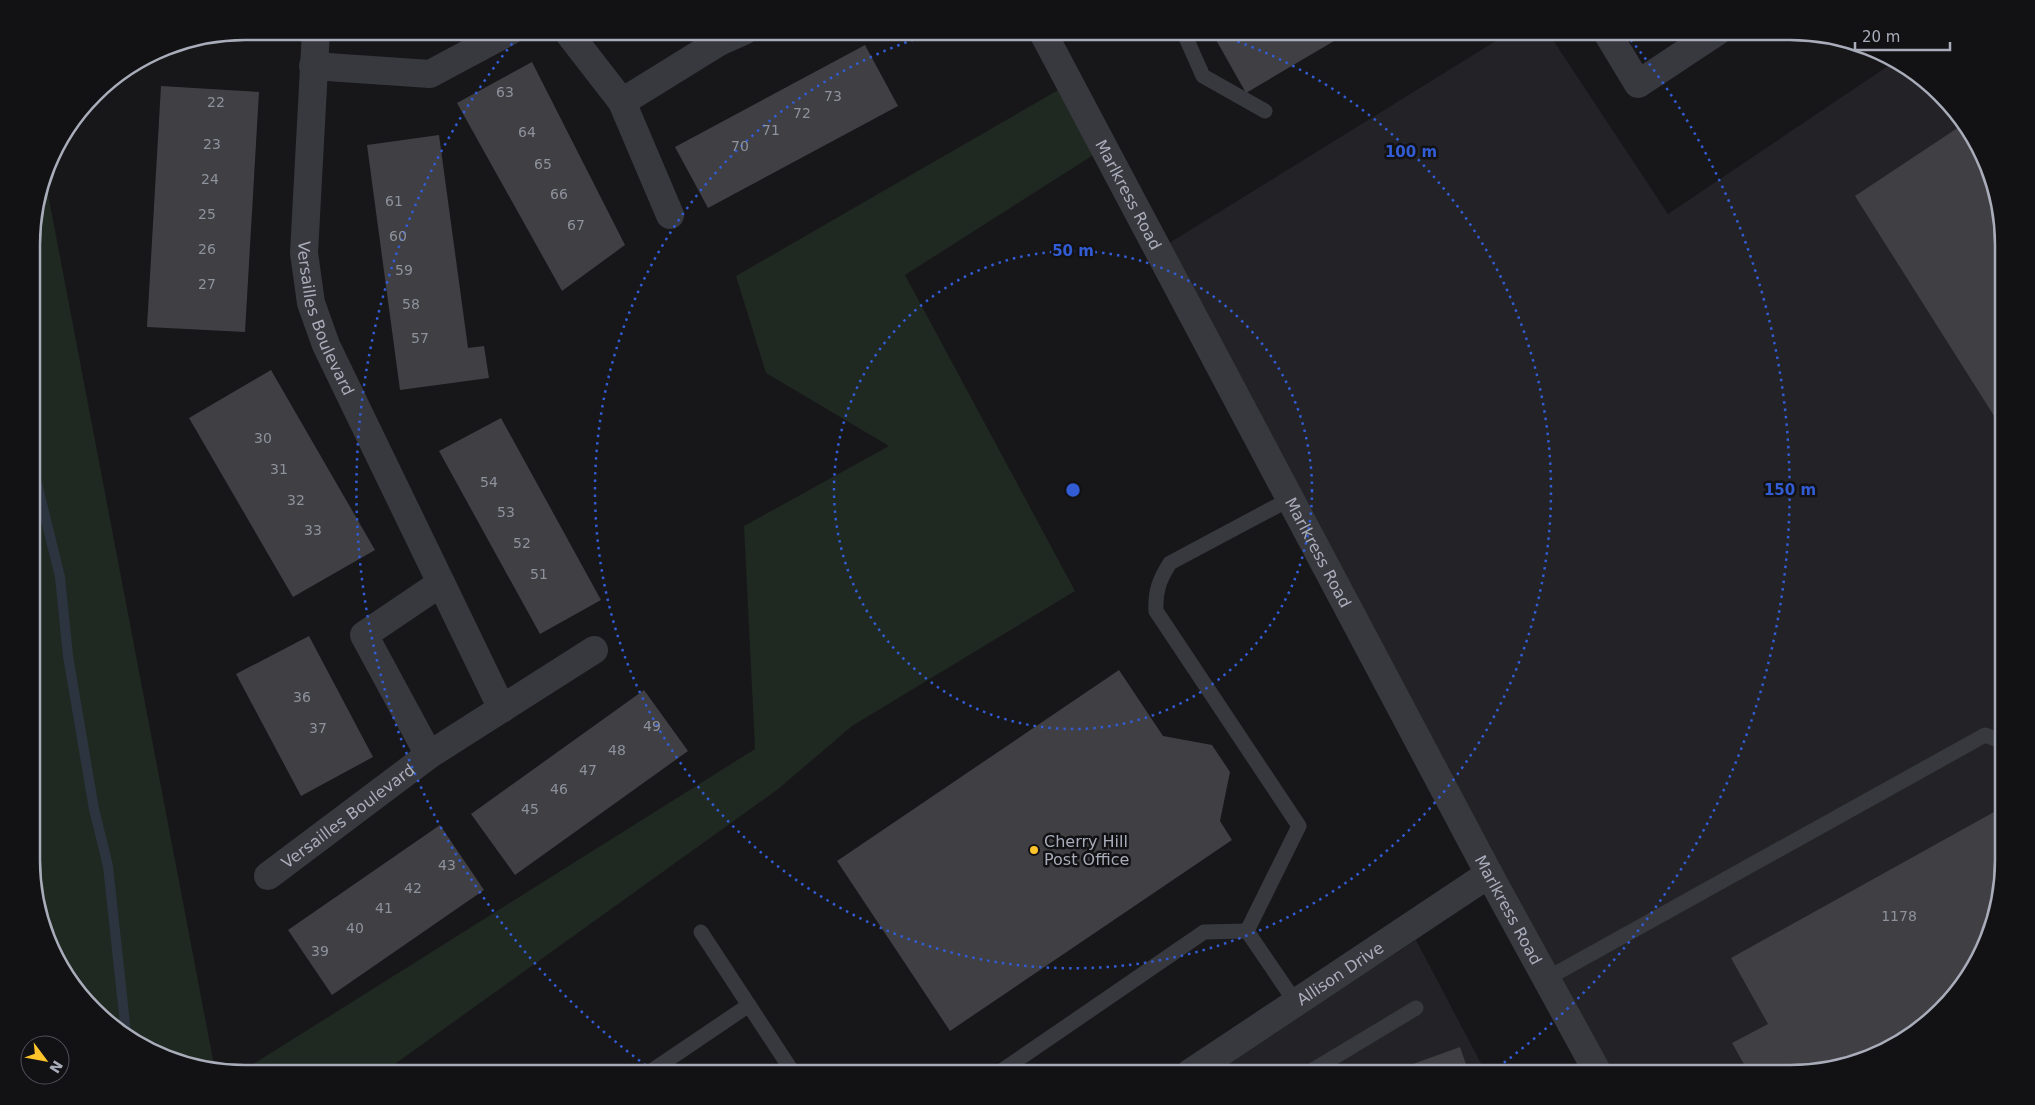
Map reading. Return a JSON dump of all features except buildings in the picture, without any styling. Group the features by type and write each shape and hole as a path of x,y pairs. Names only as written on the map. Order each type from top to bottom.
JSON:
{"street":[{"name":"Versailles Boulevard","path":"268,876 429,755 502,709 326,345 311,304 304,253 315,40"},
{"path":"313,66 430,74 493,40"},
{"path":"574,40 622,102 670,215"},
{"path":"622,102 712,40"},
{"name":"Marlkress Road","path":"1047,40 1489,874 1594,1065"},
{"path":"1611,40 1638,84 1704,40"},
{"name":"Versailles Boulevard","path":"429,755 364,635 441,583"},
{"path":"502,709 594,650"},
{"name":"Allison Drive","path":"1203,1065 1489,874"}],"lane":[{"path":"1187,40 1203,76 1265,111"},
{"path":"1247,931 1299,826 1156,611 1155,594 1160,578 1170,563 1290,499"},
{"path":"1546,979 1985,735 1995,739"},
{"path":"1247,931 1296,1003"},
{"path":"1010,1065 1204,932 1247,931"},
{"path":"701,932 788,1065"},
{"path":"660,1065 749,1005"},
{"path":"1323,1065 1416,1008"}],"shaded area":[{"path":"1497,40 1553,40 1668,214 1889,65 1915,82 1935,100 1953,120 1974,154 1988,192 1995,232 1995,873 1988,913 1974,951 1953,985 1935,1005 1915,1023 1881,1044 1856,1054 1830,1061 1803,1065 1595,1065 1166,245"},
{"path":"1072,82 1109,145 905,275 1075,591 852,726 777,790 394,1065 252,1065 755,749 744,526 889,446 766,373 736,276"},
{"path":"47,191 214,1062 179,1054 142,1038 120,1023 100,1005 82,985 61,951 51,926 44,900 40,873 40,232"},
{"path":"1416,940 1482,1065 1224,1065"}],"waterway":[{"path":"40,496 60,577 68,656 94,809 108,866 125,1026"}],"place":[{"name":"Cherry Hill Post Office","path":"1034,850"}]}
